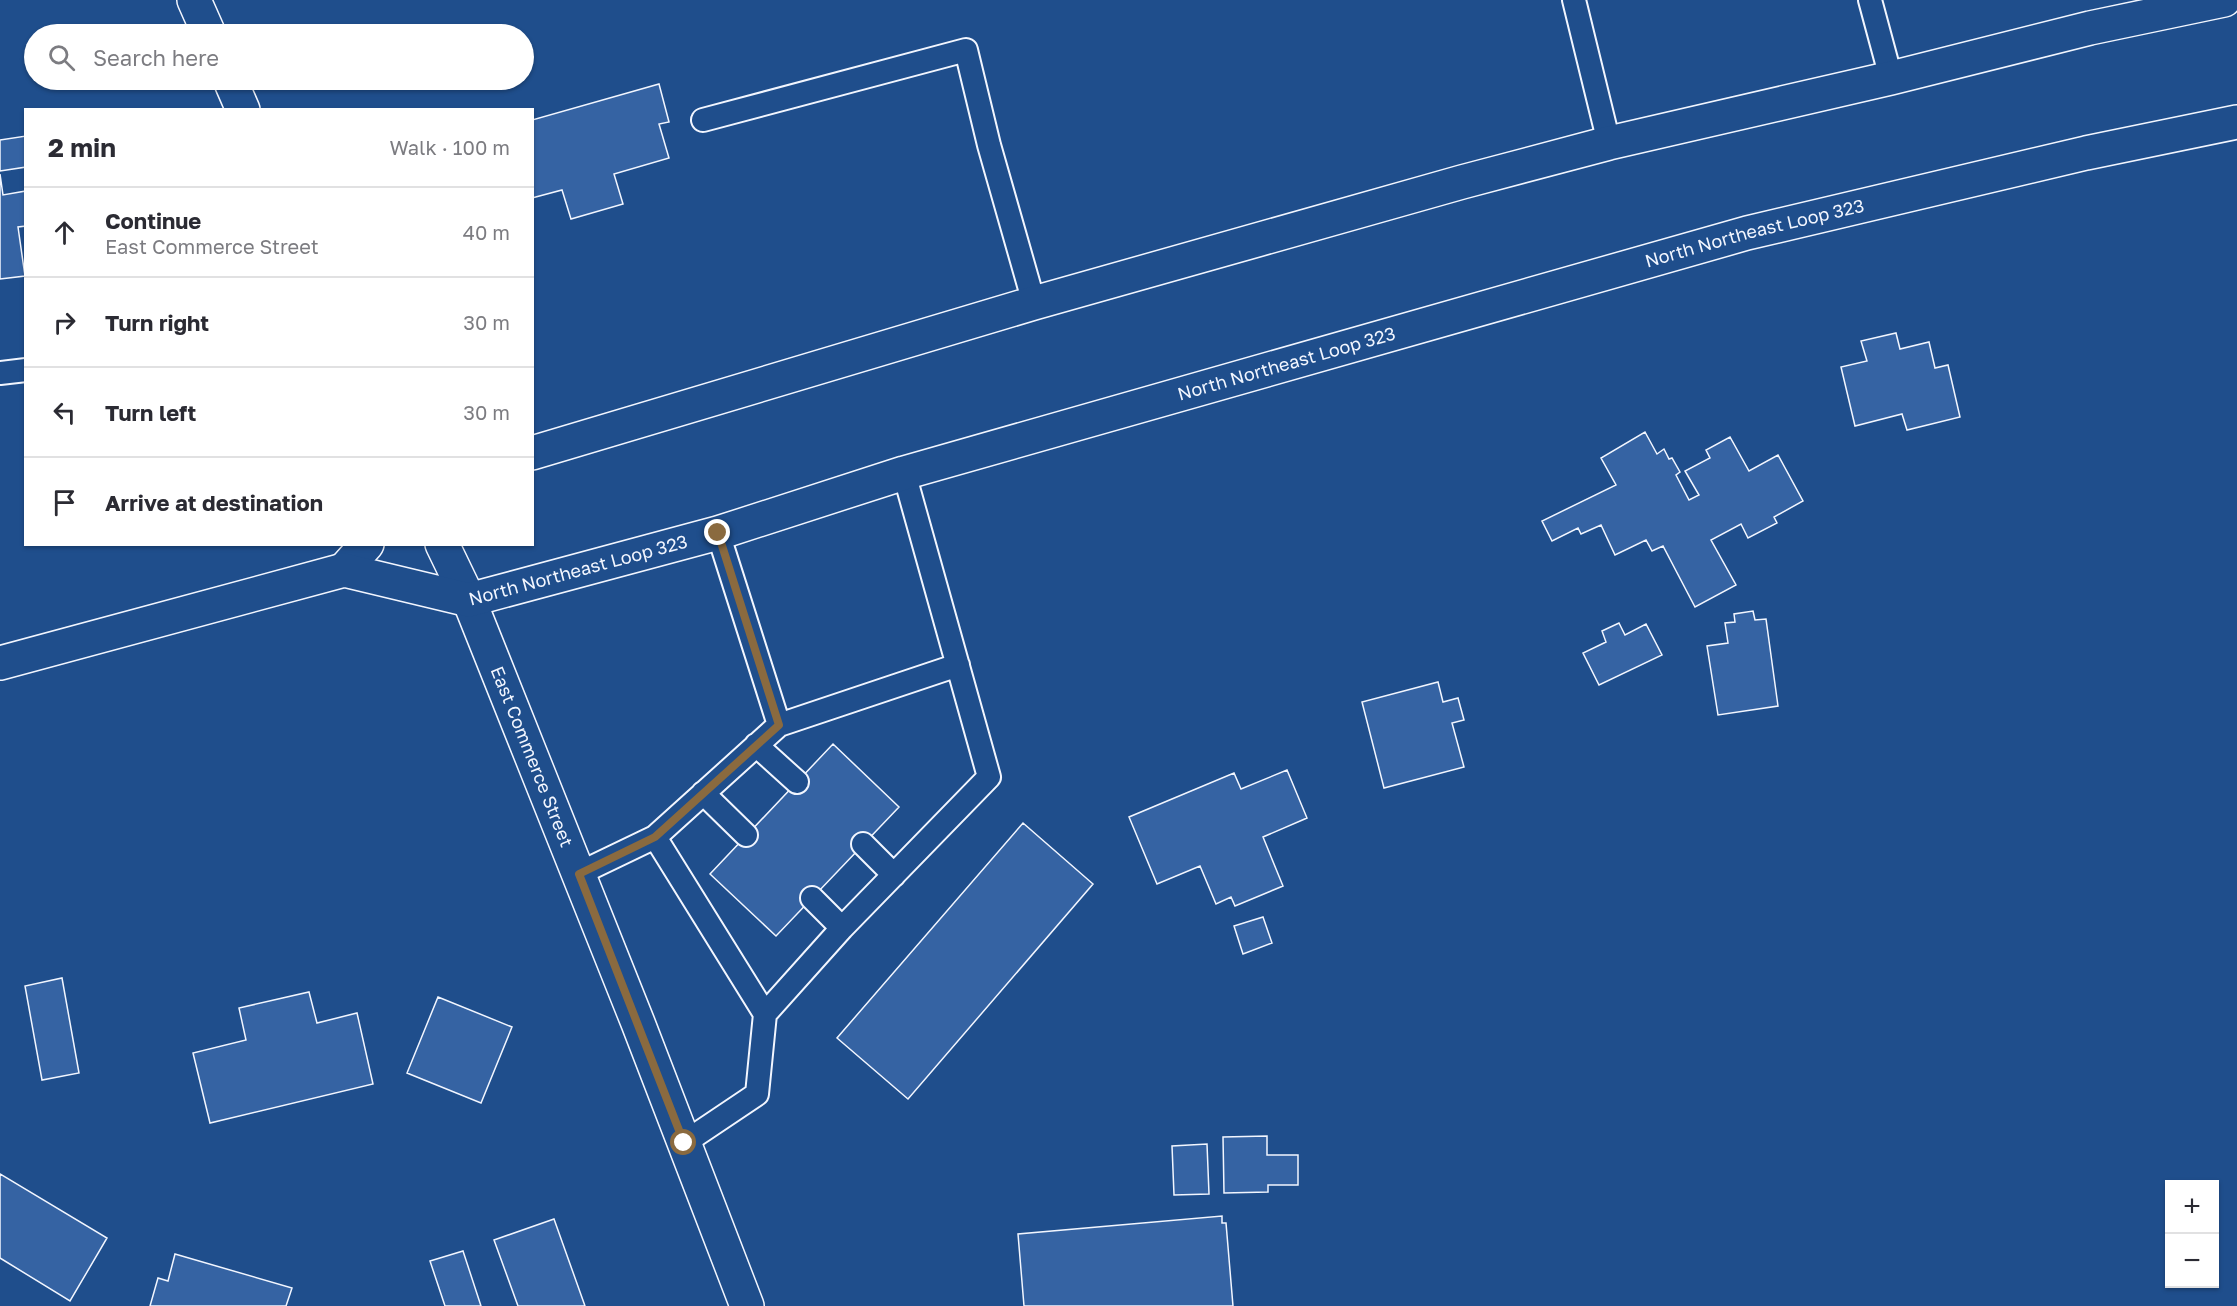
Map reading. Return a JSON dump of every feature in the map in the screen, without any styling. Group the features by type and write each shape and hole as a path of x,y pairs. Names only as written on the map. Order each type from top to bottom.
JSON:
{"main road":[{"path":"194,0 205,24"},
{"path":"534,452 1279,232 1609,143 1891,78 2090,28 2224,0"},
{"path":"234,90 242,108"},
{"name":"North Northeast Loop 323","path":"0,663 344,570 469,600 718,533 904,473 1167,396 1358,345 1747,233 2086,153 2237,122"},
{"path":"344,570 364,546"},
{"name":"East Commerce Street","path":"443,546 469,600 579,874 747,1306"}],"lane":[{"path":"1574,0 1609,143"},
{"path":"1870,0 1891,78"},
{"path":"703,120 966,50 989,145 1034,303"},
{"path":"0,373 24,370"},
{"path":"684,1143 757,1094 765,1014 842,928 989,777 904,473"},
{"path":"718,533 779,725"},
{"path":"579,874 655,837 779,725 958,665"},
{"path":"756,745 797,782"},
{"path":"703,793 746,836"},
{"path":"655,837 765,1014"},
{"path":"863,844 894,875"},
{"path":"812,898 842,928"}],"building":[{"path":"659,84 669,122 659,124 669,158 614,174 623,204 571,219 562,190 534,197 534,119"},
{"path":"24,136 24,167 0,171 0,140"},
{"path":"0,174 3,195 24,191 24,226 18,227 24,276 0,279"},
{"path":"1896,333 1900,349 1929,342 1935,368 1948,365 1960,417 1907,430 1902,414 1855,426 1841,367 1867,361 1861,341"},
{"path":"1645,432 1657,454 1664,449 1669,459 1672,458 1680,472 1676,475 1689,500 1699,495 1685,471 1710,458 1706,450 1730,437 1749,471 1778,455 1803,501 1774,517 1777,523 1748,538 1741,524 1711,540 1736,585 1695,607 1663,546 1652,551 1646,540 1615,555 1601,525 1581,534 1578,528 1552,541 1542,521 1616,485 1601,458"},
{"path":"1753,611 1755,620 1766,619 1778,706 1718,715 1707,646 1728,643 1725,623 1735,622 1734,614"},
{"path":"1619,623 1625,635 1646,624 1662,655 1599,685 1583,653 1606,642 1602,631"},
{"path":"1438,682 1443,702 1458,698 1464,720 1452,723 1464,767 1384,788 1362,702"},
{"path":"833,744 899,807 776,936 710,874"},
{"path":"1287,770 1307,818 1263,837 1283,886 1235,906 1231,897 1216,904 1200,866 1157,884 1129,817 1234,773 1241,789"},
{"path":"1023,823 1093,884 908,1099 837,1038"},
{"path":"1263,917 1272,943 1243,954 1234,926"},
{"path":"62,978 79,1073 42,1080 25,986"},
{"path":"309,992 317,1023 357,1013 373,1084 210,1123 193,1053 246,1040 239,1008"},
{"path":"438,997 512,1027 481,1103 407,1073"},
{"path":"1267,1136 1267,1155 1298,1155 1298,1185 1268,1185 1268,1192 1224,1193 1223,1137"},
{"path":"1207,1144 1209,1194 1174,1195 1172,1146"},
{"path":"0,1174 107,1238 70,1301 0,1258"},
{"path":"1222,1216 1222,1223 1226,1223 1233,1306 1024,1306 1018,1234"},
{"path":"554,1219 585,1306 518,1306 494,1240"},
{"path":"463,1251 481,1306 445,1306 430,1261"},
{"path":"175,1254 292,1288 286,1306 150,1306 158,1278 168,1281"}],"route":[{"path":"684,1143 579,874 655,837 779,725 718,533"}]}
